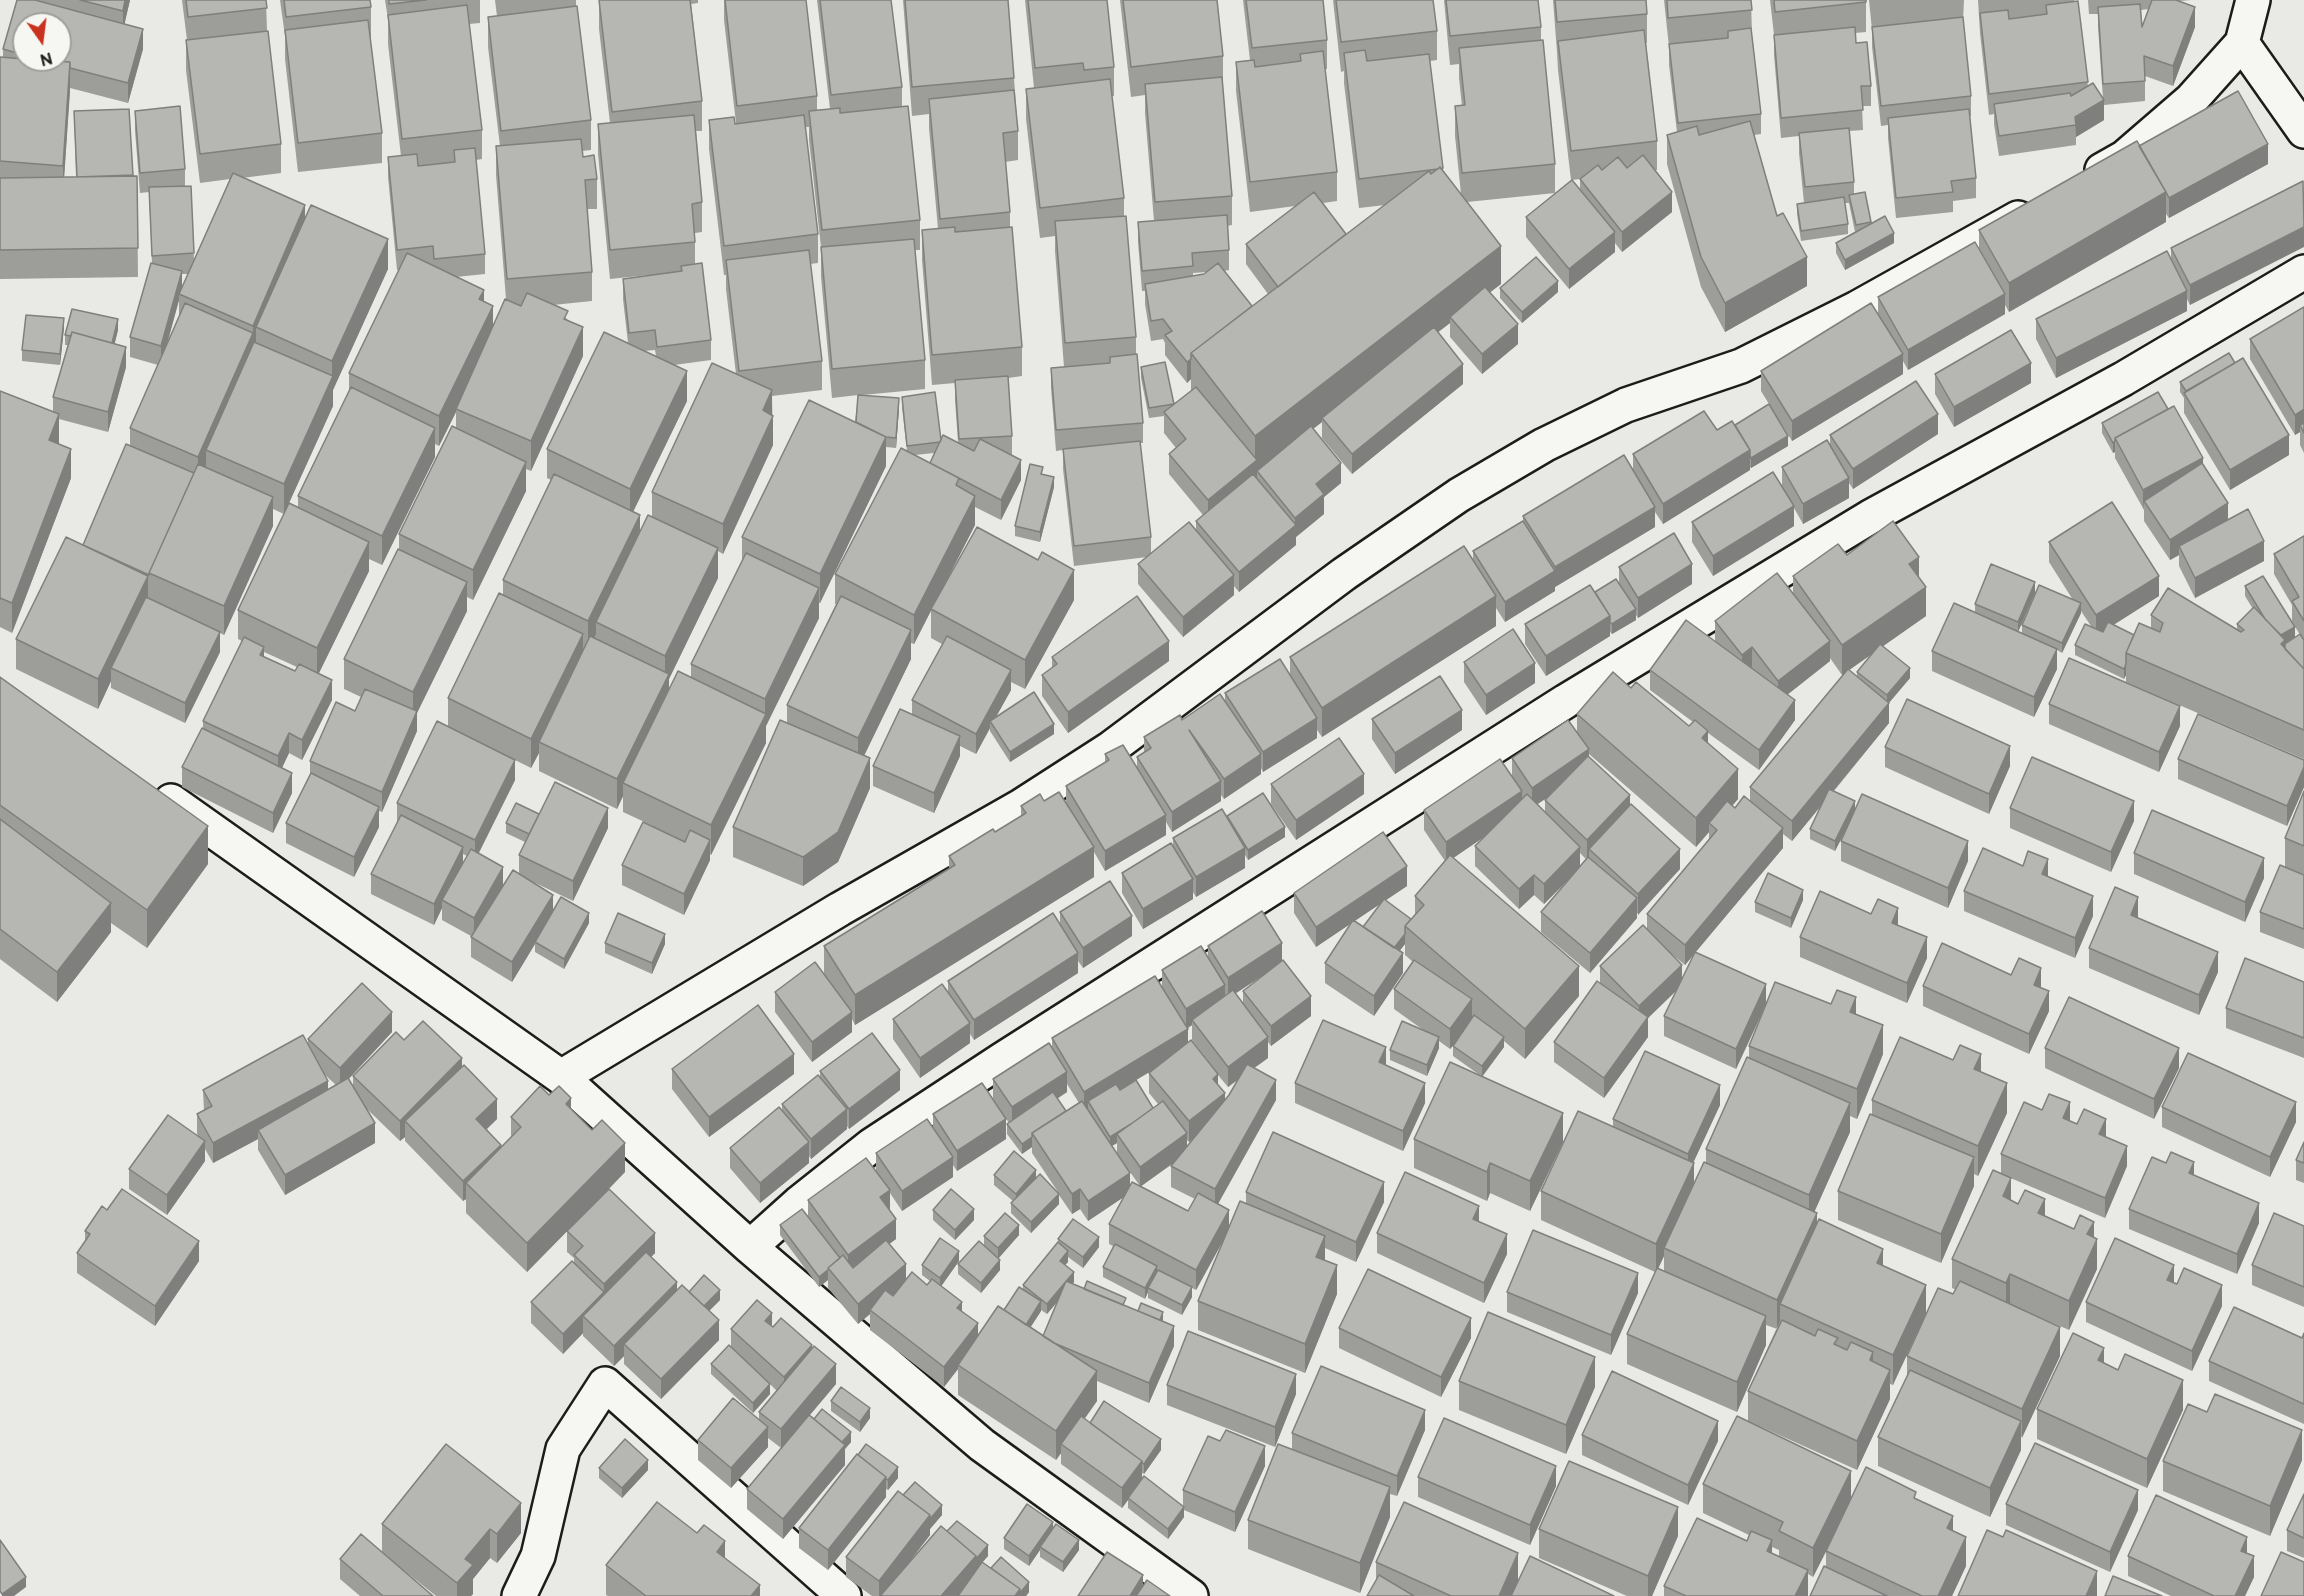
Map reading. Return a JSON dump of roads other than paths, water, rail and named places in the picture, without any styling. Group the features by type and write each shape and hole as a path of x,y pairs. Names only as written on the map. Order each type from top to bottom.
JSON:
{"street":[{"path":"2074,186 2125,157 2191,100 2242,43 2253,0"},
{"path":"2242,43 2304,131"},
{"path":"561,1077 830,915 1051,787 1121,741 1354,568 1459,495 1544,445 1626,405 1741,366 1857,308 2044,204"},
{"path":"750,1247 799,1203 872,1144 1566,701 1870,517 2123,379 2304,272"},
{"path":"145,783 561,1077 750,1247 982,1445 1191,1596"},
{"path":"519,1596 538,1556 563,1449 605,1384 844,1596"}]}
